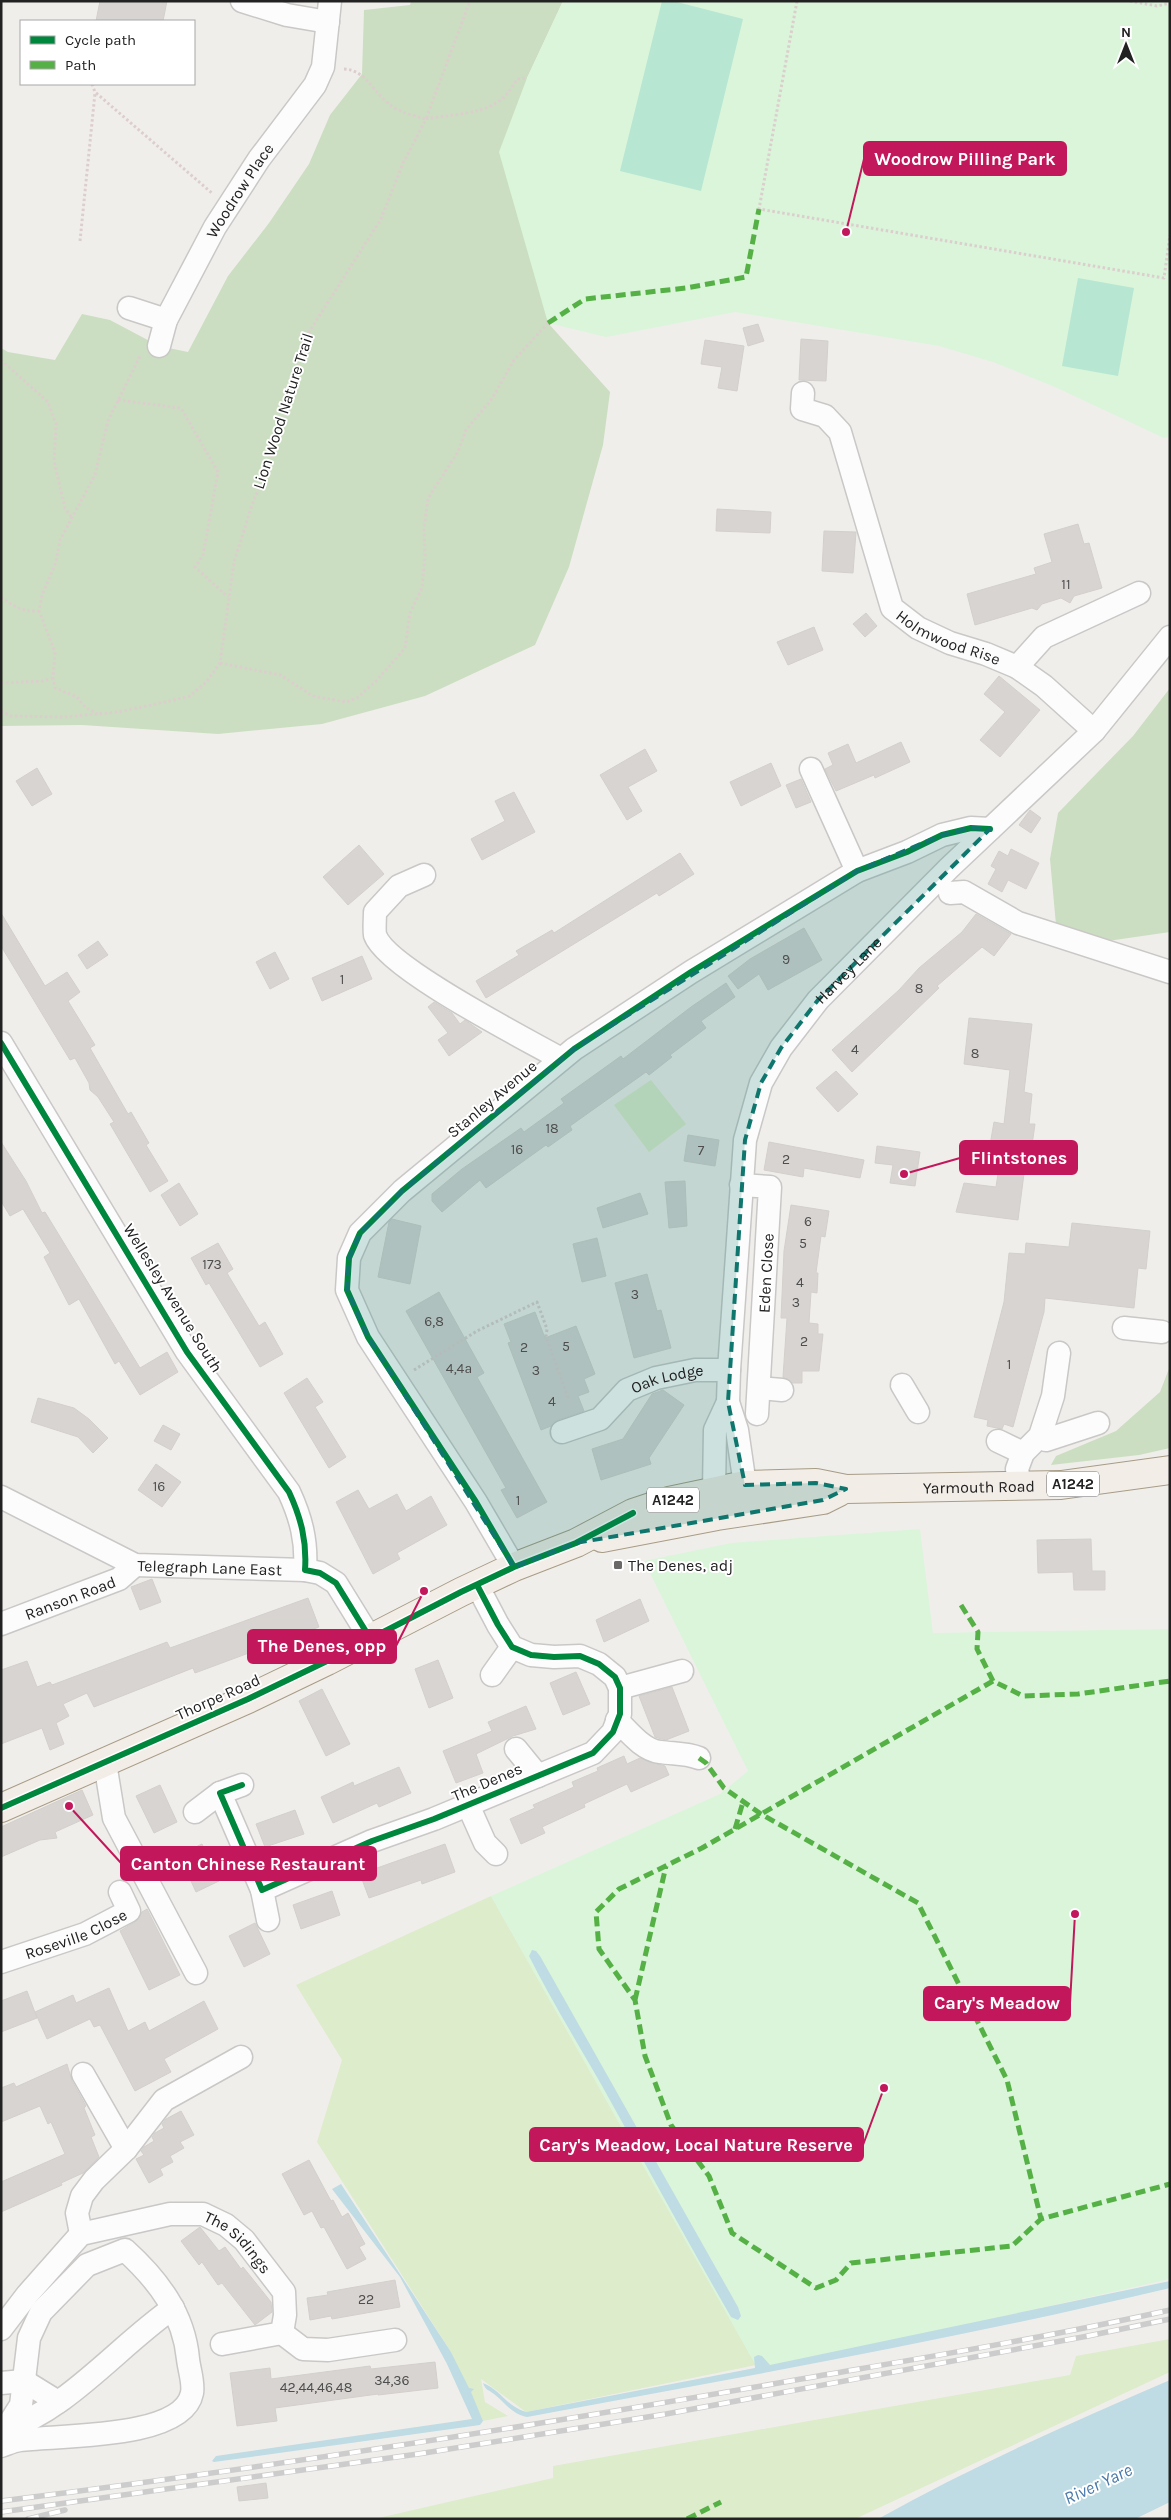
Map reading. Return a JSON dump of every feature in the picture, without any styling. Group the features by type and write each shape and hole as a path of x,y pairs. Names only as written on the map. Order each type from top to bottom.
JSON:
{"main road":[{"name":"Yarmouth Road","path":"716,1503 744,1485 816,1483 846,1489 1062,1485 1170,1470"},
{"path":"744,1485 747,1512"},
{"name":"Yarmouth Road","path":"716,1503 747,1512 823,1500 846,1489"},
{"name":"Thorpe Road","path":"1,1808 248,1699 514,1567 576,1543 716,1503"}],"street":[{"path":"242,1 287,15 329,12 323,67"},
{"name":"Woodrow Place","path":"159,346 166,320 228,207 259,158 315,85 323,67"},
{"path":"129,308 166,320"},
{"name":"Holmwood Rise","path":"801,410 826,416 840,432 892,608 918,628 950,643 986,654 1018,667 1044,686 1094,731"},
{"path":"1018,667 1044,637 1139,593"},
{"name":"Harvey Lane","path":"744,1485 737,1430 728,1402 728,1370 745,1140 761,1083 781,1048 818,1000 949,868 1094,731 1170,637"},
{"path":"811,769 857,871"},
{"name":"Stanley Avenue","path":"514,1567 476,1502 368,1337 347,1290 349,1258 360,1233 402,1190 561,1059 691,972 857,871 907,852 942,835 972,828 990,829"},
{"path":"907,852 931,857 949,868"},
{"path":"424,875 399,886 375,912 376,935 389,955 414,975 561,1059"},
{"path":"950,894 964,892 1018,923 1170,972"},
{"name":"Wellesley Avenue South","path":"1,1043 187,1352 289,1492 305,1537 305,1570"},
{"name":"Eden Close","path":"741,1185 770,1187 760,1388 757,1414"},
{"path":"1124,1328 1162,1332"},
{"path":"1020,1486 1017,1470 1023,1453 1040,1436 1053,1396 1059,1353"},
{"name":"Oak Lodge","path":"562,1432 600,1418 627,1390 656,1378 695,1370 728,1370"},
{"path":"902,1385 918,1412"},
{"path":"760,1388 782,1390"},
{"name":"Harvey Lane","path":"716,1503 715,1430 728,1402"},
{"path":"1040,1436 1046,1440 1098,1423"},
{"path":"998,1441 1023,1453"},
{"name":"Telegraph Lane East","path":"1,1497 136,1565 305,1570 320,1573 336,1583 370,1638"},
{"name":"Ranson Road","path":"1,1624 119,1579 136,1565"},
{"path":"477,1585 498,1626 512,1647 531,1655 554,1657 580,1656 599,1664 615,1677 620,1688 682,1670"},
{"path":"492,1675 512,1647"},
{"name":"The Denes","path":"262,1890 372,1840 468,1805 592,1753 613,1732 620,1714 620,1688"},
{"path":"617,1720 643,1744 658,1752 690,1754 699,1758"},
{"name":"The Denes","path":"516,1749 538,1776"},
{"path":"105,1763 114,1818 196,1973"},
{"path":"195,1812 220,1794 242,1785"},
{"path":"220,1794 262,1890 268,1920"},
{"name":"The Denes","path":"468,1805 485,1843 496,1854"},
{"name":"Roseville Close","path":"1,1962 85,1934 129,1911 120,1892"},
{"path":"1,2329 26,2295 81,2234 78,2212 82,2196 94,2180 126,2149 164,2100 241,2056"},
{"path":"83,2074 126,2149"},
{"name":"The Sidings","path":"81,2234 170,2214 203,2214 226,2225 244,2240 284,2292 285,2315 282,2333"},
{"path":"125,2250 157,2282 173,2308 186,2340 192,2394 184,2407 161,2423 82,2438 19,2440 3,2436 21,2405 11,2382 41,2312 86,2265 125,2250"},
{"path":"3,2436 58,2402 148,2325 173,2308"},
{"path":"222,2344 282,2333 303,2349 328,2350 395,2340"},
{"path":"11,2382 58,2402"}],"path":[{"path":"797,1 759,209 1164,278 1170,275"},
{"path":"1130,1 1157,6 1170,3"},
{"path":"1157,6 1158,1"},
{"path":"323,67 353,69 362,74 388,104 411,115 426,119 479,110 496,103 509,92 517,79 527,78"},
{"path":"80,241 95,92 92,85"},
{"path":"95,92 228,207"},
{"path":"1164,278 1170,235"},
{"path":"220,663 280,675 313,696 346,702 357,698 377,680 405,648 408,618 422,588 425,556 424,528 428,498 454,459 466,430 491,400 514,360 548,323"},
{"path":"99,715 85,707 78,697 55,688 53,678 55,652 39,611 42,595 56,562 60,540 95,475 108,421 138,358 147,345 159,346"},
{"path":"1,360 48,402 56,424 54,461 65,508 72,518"},
{"path":"118,400 182,408 218,472 203,555 195,567 229,597"},
{"path":"1,597 14,607 27,612 39,611"},
{"path":"1,683 43,681 53,678"},
{"path":"397,1382 477,1331 537,1302 547,1329 546,1336 570,1401"}],"highlighted area":[{"path":"971,828 990,829 818,1000 781,1048 761,1083 745,1140 729,1370 728,1402 745,1485 816,1483 846,1489 823,1500 576,1543 514,1567 368,1337 347,1290 349,1258 360,1233 402,1191 574,1049 857,871 942,835"}],"green space":[{"path":"411,1 563,1 527,78 548,323 610,392 603,445 569,567 535,645 425,696 322,724 218,734 82,725 1,726 1,348 8,352 55,360 82,314 110,320 159,346 188,352 228,276 269,223 309,164 330,115 362,74 364,10 410,5"},
{"path":"563,1 1170,1 1170,436 1164,438 1055,387 993,362 939,346 735,312 606,337 548,323 499,152 527,78"},
{"path":"662,1 673,1 743,19 701,191 620,171"},
{"path":"1078,278 1134,288 1118,376 1062,366"},
{"path":"1170,688 1170,932 1087,944 1056,925 1050,859 1058,813 1133,736"},
{"path":"651,1080 686,1124 649,1152 614,1105"},
{"path":"1170,1366 1170,1448 1139,1455 1051,1465 1056,1456 1116,1431 1160,1392"},
{"path":"920,1529 933,1633 1170,1629 1170,2279 759,2371 491,1896 720,1794 748,1771 644,1561 731,1543"},
{"path":"491,1896 756,2365 526,2412 481,2379 485,2402 508,2416 483,2421 451,2352 317,2142 342,2060 296,1985"},
{"path":"1170,2339 1170,2372 855,2519 374,2519 553,2478 553,2466 1070,2375 1076,2356"}],"water":[{"path":"532,1950 536,1951 540,1956 738,2307 741,2316 738,2320 731,2317 549,1993 529,1956"},
{"path":"341,2184 451,2352 469,2388 474,2389 471,2392 483,2421 480,2425 214,2462 212,2461 216,2456 472,2419 447,2364 400,2277 332,2189"},
{"path":"1170,2281 1170,2288 1010,2324 849,2357 527,2417 513,2411 486,2389 483,2383 513,2406 526,2412 755,2368 754,2357 758,2355 762,2356 770,2365"},
{"name":"River Yare","path":"1170,2380 1170,2502 1135,2519 878,2519 986,2463"}],"building":[{"path":"100,1 167,1 163,20 96,20"},
{"path":"758,324 764,341 748,346 743,328"},
{"path":"801,339 828,341 826,381 799,380"},
{"path":"705,340 744,346 737,391 718,388 722,367 701,364"},
{"path":"717,509 771,512 770,533 716,531"},
{"path":"1078,524 1084,544 1089,543 1102,588 1074,596 1070,603 1061,598 1042,604 1037,610 1032,608 975,625 967,594 1036,574 1034,568 1052,562 1044,534"},
{"path":"824,531 856,532 853,573 822,571"},
{"path":"866,613 877,626 865,637 853,624"},
{"path":"814,627 823,650 788,665 777,642"},
{"path":"999,676 1040,710 1000,757 980,740 1005,712 984,694"},
{"path":"901,742 910,762 875,778 874,775 836,791 825,769 833,765 828,753 848,744 856,763"},
{"path":"645,749 657,771 628,787 642,811 627,820 600,775"},
{"path":"771,763 781,786 741,806 730,782"},
{"path":"37,768 52,794 32,806 16,781"},
{"path":"801,779 811,802 796,808 786,785"},
{"path":"514,792 535,832 482,860 471,839 505,821 495,801"},
{"path":"1030,810 1041,818 1031,833 1019,825"},
{"path":"359,845 384,874 348,905 323,877"},
{"path":"1011,849 1039,863 1026,889 1008,880 1002,892 988,884 996,869 991,866 999,851 1008,856"},
{"path":"680,853 694,874 659,896 657,893 486,998 476,981 519,955 516,951 552,930 554,933"},
{"path":"1,913 45,986 67,972 80,992 68,1001 95,1045 90,1048 128,1114 131,1112 149,1143 146,1145 168,1181 150,1192 110,1124 114,1122 98,1097 90,1090 89,1083 75,1058 70,1060 1,946"},
{"path":"976,914 1011,934 994,956 982,947 937,986 939,988 852,1072 832,1050 899,990 919,968 962,932"},
{"path":"804,928 822,960 768,990 759,974 738,989 728,976 750,959"},
{"path":"98,941 108,955 87,969 78,955"},
{"path":"275,952 289,979 270,989 256,962"},
{"path":"362,956 372,979 322,1001 312,978"},
{"path":"726,983 735,997 701,1021 706,1028 670,1055 672,1057 649,1075 646,1072 570,1126 572,1130 548,1147 546,1145 486,1188 480,1180 442,1212 432,1201 432,1194 462,1169 521,1128 524,1132 564,1103 561,1099 621,1056 623,1059"},
{"path":"434,1002 452,1013 460,1024 465,1020 482,1032 449,1056 438,1040 448,1033 428,1007"},
{"path":"969,1018 1032,1024 1024,1092 1032,1094 1029,1124 1035,1124 1029,1166 1025,1166 1018,1220 956,1212 964,1183 996,1187 1002,1147 990,1145 994,1122 1004,1124 1010,1070 964,1064"},
{"path":"836,1071 858,1094 838,1112 816,1088"},
{"path":"688,1135 719,1140 715,1166 684,1161"},
{"path":"1,1142 26,1181 42,1213 45,1212 140,1368 167,1352 178,1372 140,1395 119,1361 115,1364 79,1299 69,1305 44,1257 50,1253 23,1209 10,1216 1,1201"},
{"path":"769,1142 864,1160 860,1178 804,1168 803,1177 764,1170"},
{"path":"877,1146 920,1152 915,1186 890,1183 893,1165 875,1163"},
{"path":"685,1181 687,1226 669,1228 665,1182"},
{"path":"179,1183 198,1214 180,1226 161,1195"},
{"path":"640,1193 648,1214 603,1228 597,1208"},
{"path":"791,1205 829,1211 825,1237 821,1236 816,1273 818,1273 817,1293 811,1292 809,1323 818,1324 818,1334 823,1334 819,1371 802,1371 802,1383 792,1383 783,1377 787,1318 781,1318 784,1251"},
{"path":"392,1219 421,1226 410,1284 378,1277 389,1222"},
{"path":"1072,1223 1150,1231 1146,1269 1138,1268 1134,1308 1045,1298 1044,1312 1013,1427 1004,1424 1002,1429 987,1426 988,1420 974,1417 1004,1302 1009,1253 1025,1254 1026,1243 1069,1247"},
{"path":"597,1238 606,1276 582,1282 573,1244"},
{"path":"218,1243 233,1269 227,1273 259,1326 265,1322 283,1354 260,1367 209,1283 206,1285 191,1258"},
{"path":"647,1274 657,1311 661,1310 671,1348 634,1358 615,1283"},
{"path":"439,1292 484,1373 477,1377 547,1502 517,1518 501,1490 506,1488 406,1311"},
{"path":"535,1312 545,1338 576,1326 595,1374 584,1379 589,1392 578,1396 584,1411 558,1420 551,1426 541,1430 508,1343 511,1342 504,1324"},
{"path":"307,1378 323,1402 315,1407 346,1457 329,1468 284,1393"},
{"path":"663,1390 684,1405 649,1458 651,1464 601,1480 592,1449 623,1439 652,1394"},
{"path":"38,1398 74,1408 89,1419 108,1438 93,1453 78,1437 31,1422"},
{"path":"163,1425 180,1434 171,1450 154,1441"},
{"path":"156,1464 181,1482 162,1507 138,1490"},
{"path":"358,1490 369,1509 397,1494 406,1511 431,1496 447,1525 397,1553 400,1559 373,1574 336,1502"},
{"path":"1091,1539 1092,1571 1105,1571 1105,1590 1074,1590 1073,1572 1038,1573 1037,1540"},
{"path":"152,1579 161,1602 140,1610 131,1587"},
{"path":"308,1598 319,1627 195,1673 193,1668 94,1707 87,1693 63,1704 69,1716 56,1723 64,1744 50,1750 42,1728 1,1744 1,1670 27,1661 37,1687 50,1682 52,1685 167,1642 170,1648"},
{"path":"640,1599 649,1621 604,1642 596,1620"},
{"path":"438,1660 453,1698 429,1708 415,1669"},
{"path":"576,1672 590,1704 563,1715 550,1683"},
{"path":"672,1687 689,1731 666,1740 655,1737 639,1696"},
{"path":"322,1689 350,1744 326,1756 299,1701"},
{"path":"526,1706 536,1729 513,1736 476,1754 483,1773 456,1783 443,1751 492,1731 488,1722"},
{"path":"624,1756 627,1764 640,1758 665,1766 669,1775 631,1792 627,1784 584,1804 585,1807 542,1827 545,1833 521,1844 510,1819 535,1808 533,1805 574,1787 572,1782 598,1771 597,1768"},
{"path":"399,1767 411,1793 379,1807 377,1803 333,1823 321,1797 353,1782 354,1786"},
{"path":"160,1785 177,1822 154,1833 136,1796"},
{"path":"82,1790 93,1815 55,1832 57,1838 40,1840 1,1857 1,1827"},
{"path":"295,1810 304,1834 265,1847 256,1824"},
{"path":"202,1844 219,1881 196,1892 179,1855"},
{"path":"445,1844 455,1872 422,1884 421,1880 369,1898 360,1874"},
{"path":"332,1891 340,1915 301,1929 293,1905"},
{"path":"147,1909 180,1975 149,1990 120,1931 135,1922 142,1912"},
{"path":"255,1923 270,1954 244,1967 229,1936"},
{"path":"109,1988 128,2031 145,2022 149,2031 204,2001 218,2029 164,2059 171,2072 135,2091 100,2025 94,2027 90,2019 47,2039 35,2012 73,1995 76,2003"},
{"path":"27,1991 37,2018 1,2032 1,2001"},
{"path":"67,2064 72,2081 86,2106 84,2108 95,2135 91,2137 99,2157 83,2173 61,2183 62,2185 1,2212 1,2182 65,2154 51,2122 48,2124 40,2106 1,2122 1,2088 14,2083 16,2087"},
{"path":"181,2111 194,2135 180,2142 184,2148 170,2156 173,2162 160,2169 163,2175 149,2183 136,2159 144,2155 141,2151 154,2141 152,2137 164,2128 162,2124 166,2119"},
{"path":"309,2160 331,2201 333,2200 342,2217 348,2213 365,2244 359,2247 366,2259 347,2269 324,2227 321,2228 312,2211 304,2215 282,2174"},
{"path":"200,2227 219,2251 225,2247 241,2269 243,2267 271,2302 272,2312 255,2325 222,2283 218,2285 202,2262 199,2265 181,2241"},
{"path":"395,2280 400,2307 332,2319 331,2316 310,2320 307,2298 328,2295 327,2292"},
{"path":"435,2362 438,2388 275,2408 277,2421 237,2426 230,2373 270,2368 271,2379 370,2366 371,2369"},
{"path":"266,2483 268,2498 239,2501 237,2487"}],"railway":[{"path":"1,2501 298,2461 593,2415 980,2348 1170,2310"},
{"path":"1,2512 418,2454 666,2414 1088,2336 1170,2319"},
{"path":"28,2519 65,2510"}],"marked path":[{"path":"548,323 585,299 686,288 746,277 759,209"},
{"path":"961,1605 978,1632 977,1649 993,1681 1023,1696 1078,1694 1170,1681"},
{"path":"993,1681 702,1848 619,1889 596,1912 599,1949 635,2000 645,2056 671,2125 709,2176 732,2233 816,2288 836,2280 851,2263 1012,2246 1041,2219 1170,2184"},
{"path":"699,1758 706,1763 724,1788 761,1814 918,1903 1007,2080 1041,2219"},
{"path":"735,1829 743,1802"},
{"path":"635,2000 666,1866"},
{"path":"687,2519 721,2502"}],"cycle path":[{"path":"514,1567 476,1502 368,1337 347,1290 349,1258 360,1233 402,1191 574,1049 691,972 857,871 907,852 942,835 971,828 990,829"},
{"path":"1,1043 187,1352 289,1492 302,1530 305,1549 305,1570 320,1573 336,1583 370,1638"},
{"path":"1,1808 248,1699 327,1661 461,1592 514,1567 576,1543 633,1513"},
{"path":"242,1785 220,1793 262,1890 372,1841 434,1819 593,1753 613,1732 620,1714 620,1688 615,1677 599,1664 580,1656 554,1657 531,1655 512,1647 477,1585"}],"place":[{"name":"Woodrow Pilling Park","path":"846,232"},
{"name":"Flintstones","path":"904,1174"},
{"name":"The Denes, adj","path":"618,1565"},
{"name":"The Denes, opp","path":"424,1591"},
{"name":"Canton Chinese Restaurant","path":"69,1806"},
{"name":"Cary's Meadow","path":"1075,1914"},
{"name":"Cary's Meadow, Local Nature Reserve","path":"884,2088"}]}
